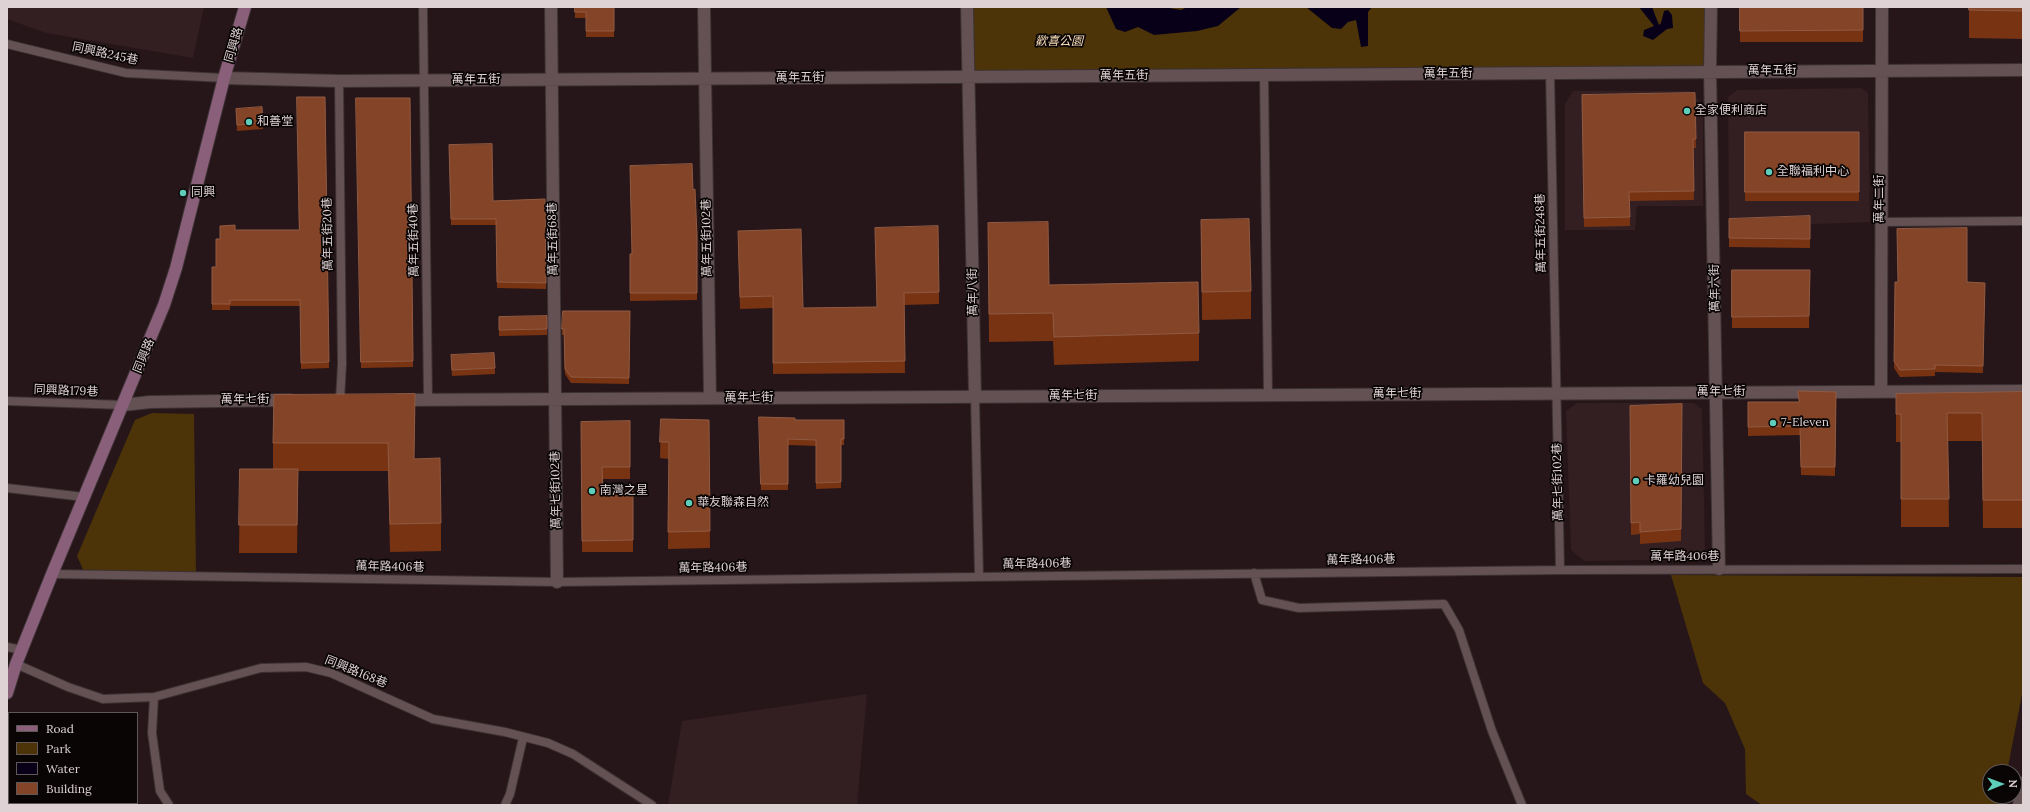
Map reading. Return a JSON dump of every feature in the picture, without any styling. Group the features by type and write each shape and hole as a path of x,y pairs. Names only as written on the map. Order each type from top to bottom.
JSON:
{"street":[{"name":"同興路","path":"7,693 16,664 52,574 164,305 176,268 224,78 245,7"},
{"name":"萬年五街68巷","path":"551,7 555,399"},
{"name":"萬年五街102巷","path":"704,7 710,398"},
{"name":"萬年八街","path":"967,7 975,397"},
{"name":"萬年六街","path":"1711,7 1710,71 1720,569"},
{"name":"萬年二街","path":"1881,392 1880,222 1882,7"},
{"name":"萬年五街","path":"224,78 339,81 424,81 2023,70"},
{"name":"萬年七街","path":"384,400 2023,391"},
{"name":"萬年七街102巷","path":"555,399 557,582"},
{"name":"萬年七街","path":"123,405 157,402 301,400"},
{"path":"324,400 355,400"},
{"path":"2019,805 2023,783"}],"lane":[{"name":"萬年五街40巷","path":"423,7 428,399"},
{"name":"同興路245巷","path":"7,44 126,73 224,78"},
{"name":"萬年五街248巷","path":"1550,73 1556,393"},
{"path":"1264,75 1268,395"},
{"name":"萬年五街20巷","path":"339,81 338,104 342,364 340,400"},
{"path":"1880,222 2023,221"},
{"name":"萬年七街102巷","path":"1556,393 1560,570"},
{"name":"萬年八街","path":"975,397 979,576"},
{"name":"同興路179巷","path":"7,401 123,405"},
{"path":"7,488 84,497"},
{"name":"萬年路406巷","path":"52,574 557,582 1560,570 2023,569"},
{"path":"1254,573 1262,600 1299,608 1444,604 1459,630 1492,731 1522,805"},
{"path":"7,646 22,650"},
{"name":"同興路168巷","path":"16,664 68,686 104,698 154,697 261,668 306,666 331,672 433,719 505,732 522,738 548,744 573,754 652,805"},
{"path":"154,697 152,733 155,755 160,791 169,805"},
{"path":"505,805 510,794 522,738"}],"shaded area":[{"path":"7,7 204,7 193,58 46,33 7,19"},
{"path":"1861,88 1868,93 1870,222 1729,227 1728,97 1737,90"},
{"path":"1573,91 1689,91 1703,104 1703,206 1637,206 1635,230 1565,230 1565,104"},
{"name":"卡羅幼兒園","path":"1577,403 1694,403 1702,409 1705,550 1697,559 1584,561 1571,550 1566,411"},
{"path":"867,694 857,805 668,805 682,721"}],"green space":[{"name":"歡喜公園","path":"967,7 1711,7 1710,71 969,77"},
{"path":"152,413 194,414 196,577 86,576 77,556 135,420"},
{"path":"1671,575 2023,577 2023,689 2009,764 1982,764 1982,804 2001,805 1762,805 1746,794 1745,749 1725,703 1703,683"}],"water":[{"path":"1106,7 1163,7 1181,10 1187,7 1241,7 1218,26 1197,31 1154,35 1138,27 1125,32 1116,29"},
{"path":"1306,7 1372,7 1368,12 1368,46 1361,47 1356,20 1348,22 1341,29 1332,28"},
{"path":"1639,7 1652,7 1659,25 1661,23 1664,11 1668,10 1672,15 1673,28 1667,29 1653,40 1643,36 1644,30 1654,26"}],"building":[{"path":"575,7 614,7 614,31 586,31 586,12 575,12"},
{"path":"1740,7 1863,7 1863,30 1740,31"},
{"path":"1969,7 2023,7 2023,11 1969,10"},
{"path":"1695,93 1696,139 1693,139 1694,191 1629,192 1630,217 1584,218 1582,95"},
{"path":"297,97 325,97 329,362 301,363 300,300 230,300 230,304 212,304 212,267 216,267 216,239 220,239 220,226 235,225 235,230 299,230"},
{"path":"356,98 410,98 413,361 361,362"},
{"name":"和善堂","path":"262,107 263,123 237,125 236,109"},
{"path":"1745,132 1859,132 1859,192 1745,192"},
{"path":"492,144 493,201 545,199 546,283 497,282 496,219 451,219 449,145"},
{"path":"692,164 693,190 695,189 697,236 697,293 630,293 630,254 632,254 630,166"},
{"path":"1810,216 1810,239 1729,238 1729,219"},
{"path":"1249,219 1251,291 1202,292 1201,220"},
{"path":"1048,222 1049,285 1198,282 1199,333 1054,337 1053,313 989,314 988,223"},
{"path":"938,226 939,292 904,293 905,361 773,363 773,296 740,297 738,231 801,229 803,308 877,307 875,228"},
{"path":"1967,228 1967,282 1985,283 1983,366 1935,365 1935,369 1900,370 1894,361 1895,282 1898,282 1897,229"},
{"path":"1732,270 1810,270 1809,316 1732,317"},
{"path":"563,311 630,311 629,378 571,377 565,369 564,329 562,329"},
{"path":"547,316 547,329 499,330 499,317"},
{"path":"494,353 495,368 452,370 451,355"},
{"path":"1798,391 1836,392 1835,467 1801,467 1800,426 1748,427 1748,402 1799,402"},
{"path":"2023,392 2023,500 1983,500 1982,413 1947,413 1949,499 1901,499 1901,414 1896,414 1896,394"},
{"path":"415,394 414,459 440,458 441,523 390,524 388,443 273,443 274,395"},
{"path":"1682,404 1681,529 1640,532 1640,522 1631,523 1630,406"},
{"path":"759,417 795,418 795,420 844,420 844,439 841,439 841,482 816,483 816,440 788,439 788,484 761,484"},
{"name":"華友聯森自然","path":"661,419 709,420 710,531 668,532 669,442 660,442"},
{"name":"南灣之星","path":"630,421 630,467 602,467 603,492 633,491 633,540 582,541 581,422"},
{"path":"240,469 298,469 297,525 239,525"}],"place":[{"name":"全家便利商店","path":"1687,111"},
{"name":"和善堂","path":"249,122"},
{"name":"全聯福利中心","path":"1769,172"},
{"name":"同興","path":"183,193"},
{"name":"7-Eleven","path":"1773,423"},
{"name":"卡羅幼兒園","path":"1636,481"},
{"name":"南灣之星","path":"592,491"},
{"name":"華友聯森自然","path":"689,503"}]}
